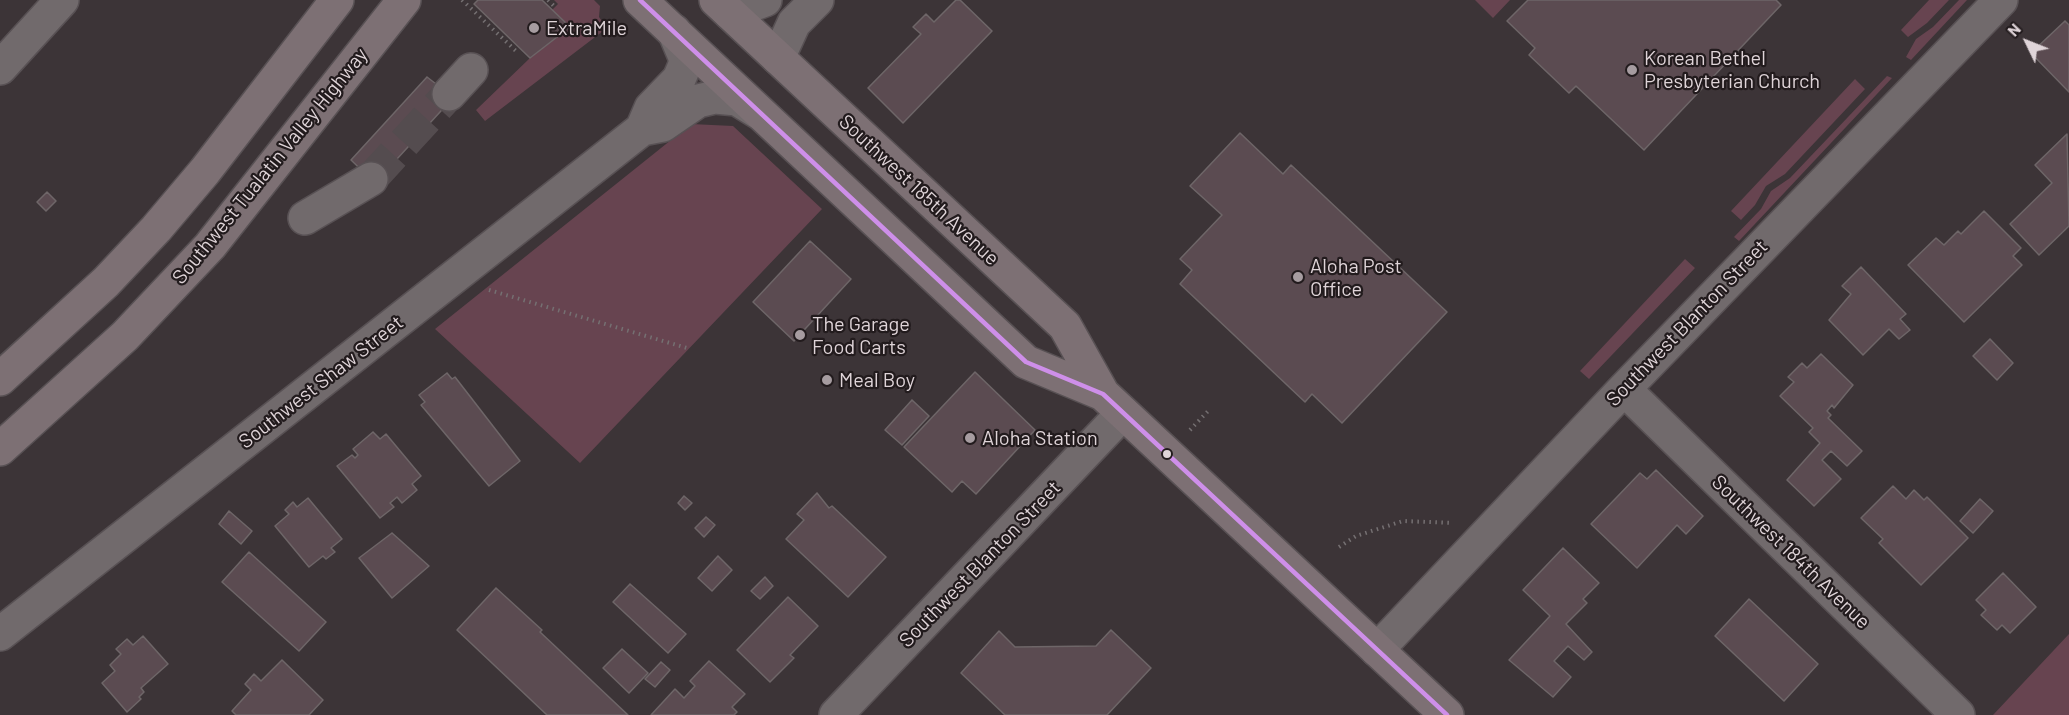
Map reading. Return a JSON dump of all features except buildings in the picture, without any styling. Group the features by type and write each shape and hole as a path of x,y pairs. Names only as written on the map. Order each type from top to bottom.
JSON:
{"main road":[{"path":"0,379 106,282 156,229 205,171 337,0"},
{"name":"Southwest Tualatin Valley Highway","path":"0,449 125,336 210,246 404,0"},
{"name":"Southwest 185th Avenue","path":"640,0 1026,362 1113,404"},
{"name":"Southwest 185th Avenue","path":"723,7 1065,326 1113,404 1447,715"}],"street":[{"path":"0,68 62,0"},
{"path":"723,7 765,0"},
{"path":"778,58 795,23 817,0"},
{"name":"Southwest Blanton Street","path":"1377,650 1624,388 2001,0"},
{"name":"Southwest Shaw Street","path":"642,129 651,108 679,79 685,65 685,57 674,31"},
{"name":"Southwest Shaw Street","path":"0,634 642,129 663,125 698,101 715,97 737,99 767,118"},
{"path":"304,218 364,173"},
{"name":"Southwest 184th Avenue","path":"1624,388 1958,715"},
{"name":"Southwest Blanton Street","path":"836,715 1113,404"}],"path":[{"path":"462,0 516,51"},
{"path":"467,5 472,0"},
{"path":"548,0 555,7"},
{"path":"451,279 687,348"},
{"path":"1339,547 1356,536 1403,521 1454,523"}],"shaded area":[{"path":"554,0 594,0 600,6 599,17 607,28 485,121 476,110 530,58 570,27 552,10 558,4"},
{"path":"1475,0 1510,0 1493,18"},
{"path":"1929,0 1949,0 1927,23 1908,37 1901,30"},
{"path":"1959,0 1967,0 1911,60 1906,57 1916,39 1933,27"},
{"path":"1887,76 1892,78 1739,241 1734,237 1761,209 1771,191 1790,178"},
{"path":"1855,79 1865,89 1785,174 1766,186 1755,205 1741,220 1731,211"},
{"path":"691,124 733,126 822,209 580,463 435,329"},
{"path":"1685,259 1695,268 1589,379 1580,371"},
{"path":"2069,634 2069,715 1993,715"}],"tunnel":[{"path":"371,179 449,94"}],"transit line":[{"path":"640,0 1026,362 1103,394 1447,715"}],"place":[{"name":"ExtraMile","path":"534,28"},
{"name":"Korean Bethel Presbyterian Church","path":"1632,70"},
{"name":"Aloha Post Office","path":"1298,277"},
{"name":"The Garage Food Carts","path":"800,335"},
{"name":"Meal Boy","path":"827,380"},
{"name":"Aloha Station","path":"970,438"}]}
